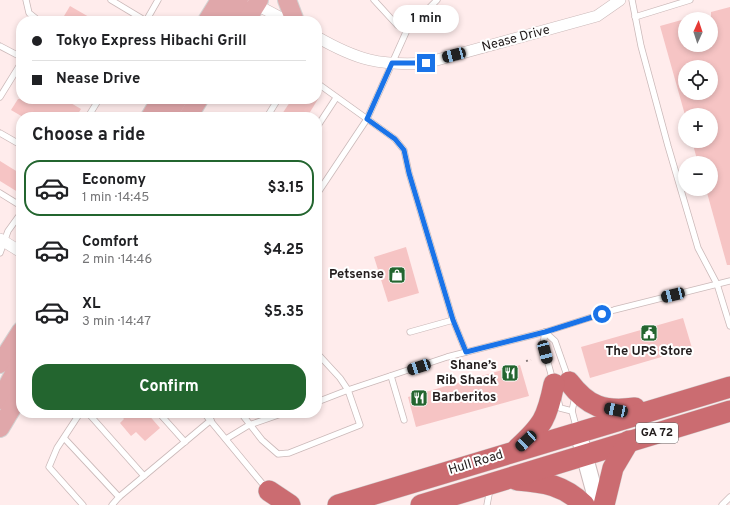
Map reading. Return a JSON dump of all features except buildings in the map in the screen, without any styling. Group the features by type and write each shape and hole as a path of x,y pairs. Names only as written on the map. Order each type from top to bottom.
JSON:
{"highway":[{"path":"516,451 537,431 544,420 561,383 592,405 616,410 669,405"},
{"name":"Hull Road","path":"338,505 730,387"},
{"name":"Hull Road","path":"437,502 629,441 730,411"},
{"path":"604,505 612,468 629,441"},
{"path":"498,482 553,484 572,494 584,505"},
{"path":"268,498 290,505"}],"main road":[{"path":"210,16 220,0"},
{"path":"228,16 239,0"},
{"path":"287,0 293,16"},
{"path":"248,16 254,2"},
{"path":"0,364 16,339"},
{"path":"0,400 16,370"},
{"path":"0,428 16,401"},
{"path":"578,432 598,505"}],"street":[{"name":"Nease Drive","path":"322,40 367,61 426,63 597,16 620,0"},
{"path":"254,2 278,16"},
{"path":"2,240 16,249"}],"lane":[{"path":"26,0 29,13 33,16"},
{"path":"111,0 138,16"},
{"path":"149,16 158,0"},
{"path":"374,0 397,25 407,30"},
{"path":"322,186 367,119 407,30 437,0"},
{"path":"632,0 641,46 698,248 717,284 730,326"},
{"path":"635,17 690,0"},
{"path":"0,46 16,54"},
{"path":"0,97 16,71"},
{"path":"322,87 395,139 404,150 409,173 453,320 466,352"},
{"path":"322,119 336,98"},
{"path":"0,133 16,142"},
{"path":"0,193 16,203"},
{"path":"0,253 2,240 16,219"},
{"path":"322,400 348,390 466,352 545,332 614,310 730,281"},
{"path":"410,332 453,320"},
{"path":"545,332 555,341 561,383 560,408 572,411"},
{"path":"545,332 543,344 561,383 575,398 572,411 578,432"},
{"path":"244,418 262,440 278,454 289,453 360,425 348,390 340,378 322,358"},
{"path":"391,376 404,420"},
{"path":"77,418 57,448 49,467 84,505"},
{"path":"92,418 144,476"},
{"path":"163,418 185,442"},
{"path":"226,439 249,425 269,418"},
{"path":"112,505 119,497 211,420 268,498"},
{"path":"64,439 119,497"},
{"path":"487,505 498,482"},
{"path":"722,505 730,497"}],"path":[{"path":"526,361 531,360"}],"place":[{"name":"Petsense","path":"397,275"},
{"name":"The UPS Store","path":"649,333"},
{"name":"Shane’s Rib Shack","path":"510,373"},
{"name":"Barberitos","path":"419,398"}],"route":[{"path":"426,63 392,63 386,80 367,119 395,139 404,150 409,173 423,214 453,320 466,352 568,326 602,314"}]}
